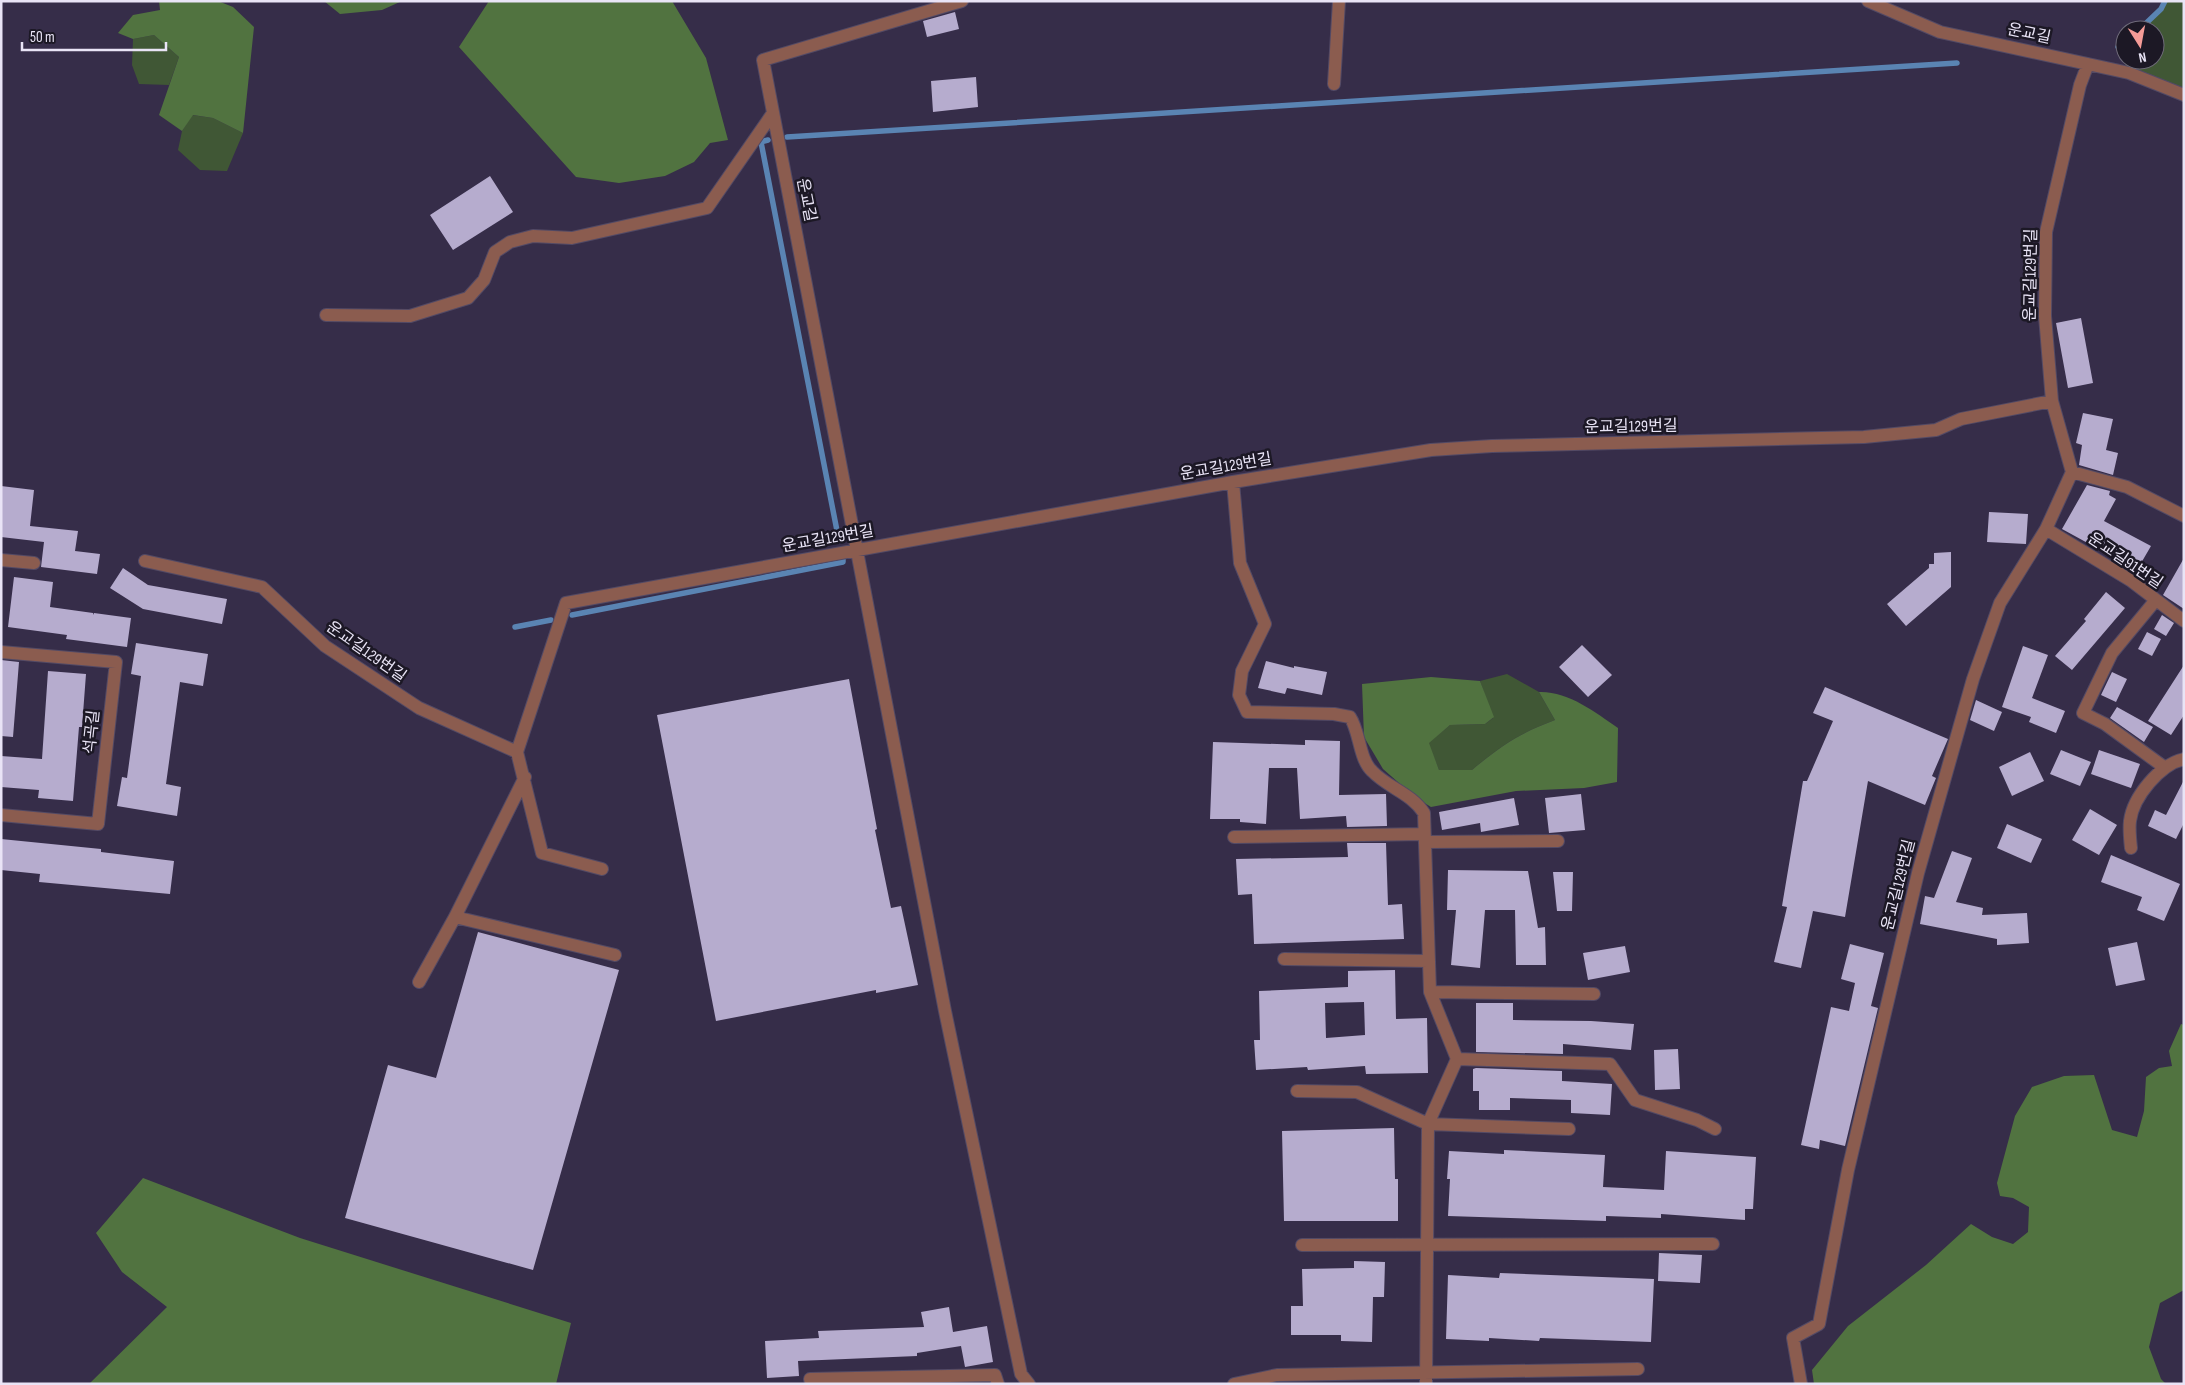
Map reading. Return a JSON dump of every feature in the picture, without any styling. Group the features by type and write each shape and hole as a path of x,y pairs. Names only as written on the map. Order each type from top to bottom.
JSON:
{"street":[{"name":"운교길","path":"962,1 762,60 945,1011 1022,1374 1029,1384"},
{"path":"1334,84 1339,1"},
{"name":"운교길","path":"1868,1 1940,32 2129,73 2184,95"},
{"name":"운교길129번길","path":"1801,1384 1793,1338 1818,1324 1848,1170 1916,881 1973,679 2000,603 2046,529 2072,472 2052,401 2045,316 2046,232 2080,85 2088,64"},
{"path":"326,315 410,316 468,298 484,280 495,252 510,242 533,236 572,238 707,208 773,113"},
{"name":"운교길129번길","path":"145,561 262,587 324,646 419,708 517,752 566,603 1233,482 1431,450 1492,446 1864,437 1936,430 1961,419 2052,401"},
{"path":"2072,472 2127,487 2184,516"},
{"path":"1233,482 1240,563 1265,624 1242,671 1239,695 1247,712 1334,714 1350,717 1356,726 1362,751 1370,771 1418,803 1424,813 1430,992 1456,1059 1428,1124 1426,1378"},
{"name":"운교길91번길","path":"2046,529 2130,580 2184,622"},
{"path":"1,560 34,562"},
{"path":"2155,601 2112,653 2083,713 2106,724 2164,767"},
{"name":"석곡길","path":"1,652 116,662 98,824 1,815"},
{"path":"517,752 525,777 542,852 602,868"},
{"path":"2131,848 2130,819 2144,788 2164,767 2184,759"},
{"path":"419,982 455,917 525,777"},
{"path":"1234,837 1558,841"},
{"path":"455,917 615,955"},
{"path":"1284,960 1429,961"},
{"path":"1430,992 1594,994"},
{"path":"1456,1059 1610,1064 1636,1100 1697,1120 1715,1129"},
{"path":"1297,1091 1357,1092 1428,1124 1569,1129"},
{"path":"1302,1245 1713,1244"},
{"path":"1234,1384 1277,1375 1426,1378 1638,1369"},
{"path":"810,1379 995,1375 998,1384"}],"green space":[{"path":"159,1 218,1 233,7 254,27 243,133 213,118 193,115 182,131 159,115 179,57 154,35 133,39 118,33 133,15 160,10"},
{"path":"324,1 402,1 382,10 340,14"},
{"path":"489,1 672,1 706,58 728,140 710,143 694,162 665,176 619,183 576,177 459,47"},
{"path":"2165,1 2184,1 2184,95 2129,73 2128,70 2165,70 2165,20 2149,20 2161,9"},
{"path":"154,35 179,57 169,85 139,84 132,65 133,39"},
{"path":"192,115 213,118 243,133 227,171 200,170 178,150 182,131"},
{"path":"1507,674 1539,692 1555,720 1511,741 1472,770 1439,770 1428,743 1450,725 1485,724 1493,718 1480,681"},
{"path":"1431,677 1480,681 1494,717 1485,724 1450,725 1429,743 1439,770 1472,770 1511,741 1555,720 1539,692 1560,695 1571,699 1600,715 1618,728 1617,782 1584,788 1516,791 1431,807 1415,797 1383,769 1364,737 1362,684"},
{"path":"2181,1024 2184,1025 2184,1290 2160,1303 2149,1347 2161,1379 2166,1384 1814,1384 1812,1370 1848,1326 1926,1265 1971,1224 1992,1237 2013,1244 2028,1232 2029,1207 2013,1198 2000,1196 1997,1183 2015,1116 2032,1087 2064,1076 2094,1075 2112,1130 2137,1137 2144,1111 2146,1077 2159,1068 2172,1066 2169,1051"},
{"path":"143,1178 300,1238 571,1323 556,1384 89,1384 167,1307 122,1272 96,1233"}],"building":[{"path":"955,12 959,29 927,37 923,21"},
{"path":"976,77 978,107 933,112 931,81"},
{"path":"490,176 513,212 453,250 430,215"},
{"path":"2081,318 2093,383 2068,388 2056,323"},
{"path":"2083,413 2113,419 2106,450 2118,453 2113,475 2079,465 2082,445 2076,443"},
{"path":"2087,485 2110,491 2109,495 2116,499 2104,521 2151,546 2137,570 2062,529"},
{"path":"1,486 34,490 30,526 78,531 75,551 100,554 97,574 41,567 44,542 1,537"},
{"path":"1989,512 2028,514 2026,544 1987,542"},
{"path":"1951,552 1951,587 1906,626 1887,604 1929,568 1929,564 1934,564 1934,553"},
{"path":"2184,558 2184,609 2163,595"},
{"path":"123,568 148,585 227,599 222,624 143,609 110,588"},
{"path":"14,577 53,582 50,607 93,613 93,615 94,613 131,618 127,647 66,639 67,635 8,627"},
{"path":"2106,592 2125,608 2072,670 2055,656 2086,621 2084,619"},
{"path":"2162,615 2174,623 2166,636 2154,629"},
{"path":"2147,632 2161,639 2152,656 2138,649"},
{"path":"136,643 208,654 203,686 180,682 166,784 181,787 177,816 117,806 122,777 127,778 141,676 131,674"},
{"path":"1582,645 1612,675 1588,697 1559,667"},
{"path":"2023,646 2048,655 2032,698 2065,711 2056,733 2029,722 2031,717 2002,707"},
{"path":"1,660 19,662 13,737 1,736"},
{"path":"1266,661 1294,668 1294,666 1327,672 1322,695 1287,688 1285,694 1258,688"},
{"path":"2184,665 2184,715 2171,735 2148,721"},
{"path":"48,671 86,674 82,727 79,727 73,801 38,798 39,790 1,787 1,756 42,759"},
{"path":"2112,672 2127,679 2116,702 2101,695"},
{"path":"849,679 877,829 875,830 891,908 901,906 918,985 876,993 876,990 716,1021 657,715"},
{"path":"1825,687 1948,739 1932,776 1936,778 1925,805 1868,781 1845,917 1813,911 1801,968 1774,962 1787,907 1782,906 1803,781 1807,781 1833,721 1813,713"},
{"path":"1976,700 2002,712 1994,731 1970,720"},
{"path":"2117,707 2153,727 2144,742 2110,718"},
{"path":"1305,740 1340,741 1339,795 1386,794 1387,826 1347,827 1346,816 1300,819 1297,768 1269,768 1266,824 1240,822 1240,819 1210,819 1213,742 1305,745"},
{"path":"2061,750 2091,762 2080,786 2050,774"},
{"path":"2099,750 2140,764 2131,788 2091,774"},
{"path":"2030,752 2044,781 2012,796 1999,767"},
{"path":"2184,780 2184,823 2176,839 2148,826 2155,810 2166,815"},
{"path":"1581,794 1585,830 1549,833 1545,798"},
{"path":"1514,798 1519,825 1481,832 1480,823 1442,830 1439,812"},
{"path":"2090,809 2117,825 2099,855 2072,840"},
{"path":"2007,824 2042,839 2031,863 1997,848"},
{"path":"1,839 101,849 101,852 174,861 170,894 39,882 40,874 1,870"},
{"path":"1347,843 1386,843 1388,905 1402,904 1404,939 1254,944 1252,894 1238,895 1236,859 1348,857"},
{"path":"1952,851 1972,858 1956,902 1983,908 1982,915 2027,913 2029,943 1997,945 1997,939 1920,924 1925,896 1934,898"},
{"path":"2111,855 2180,884 2164,921 2137,910 2142,897 2101,882"},
{"path":"1448,870 1528,871 1538,928 1545,927 1546,965 1516,965 1515,910 1485,910 1480,968 1451,965 1456,910 1447,910"},
{"path":"1553,872 1573,872 1572,911 1557,911"},
{"path":"478,932 619,970 533,1270 345,1218 388,1065 436,1078"},
{"path":"2137,942 2145,980 2116,986 2108,948"},
{"path":"1850,944 1884,953 1871,1006 1878,1008 1845,1146 1820,1140 1819,1149 1801,1145 1831,1007 1849,1011 1855,983 1841,979"},
{"path":"1625,946 1630,972 1588,980 1583,953"},
{"path":"1395,970 1396,1019 1427,1018 1428,1073 1366,1074 1365,1066 1308,1070 1307,1067 1256,1070 1254,1040 1260,1040 1259,991 1348,987 1348,971","holes":["1364,1002 1365,1035 1326,1038 1325,1003"]},
{"path":"1476,1003 1513,1003 1513,1020 1591,1021 1634,1024 1631,1050 1563,1044 1563,1054 1476,1052"},
{"path":"1678,1049 1680,1089 1655,1090 1654,1050"},
{"path":"1473,1069 1562,1071 1562,1081 1612,1084 1610,1115 1571,1113 1571,1100 1510,1098 1510,1110 1479,1110 1479,1091 1473,1091"},
{"path":"1394,1128 1395,1179 1398,1179 1398,1221 1284,1221 1282,1131"},
{"path":"1504,1150 1605,1155 1603,1187 1664,1190 1666,1151 1756,1157 1753,1209 1745,1209 1745,1220 1661,1214 1661,1218 1606,1216 1606,1221 1448,1216 1450,1179 1447,1179 1449,1151 1504,1154"},
{"path":"1659,1253 1702,1255 1700,1283 1658,1281"},
{"path":"1354,1261 1385,1262 1384,1297 1373,1297 1372,1342 1341,1341 1341,1335 1291,1335 1291,1306 1303,1306 1302,1269 1354,1268"},
{"path":"1500,1273 1654,1279 1651,1342 1540,1338 1539,1341 1489,1338 1489,1341 1446,1339 1448,1275 1499,1278"},
{"path":"949,1307 953,1332 987,1326 993,1362 965,1367 961,1346 917,1353 917,1356 798,1361 799,1376 767,1378 765,1341 819,1338 818,1331 924,1327 921,1312"}],"waterway":[{"path":"2149,20 2161,9 2165,1"},
{"path":"787,137 1957,63"},
{"path":"768,140 761,142 839,541"},
{"path":"572,615 843,562 843,558"},
{"path":"515,627 551,620"}]}
